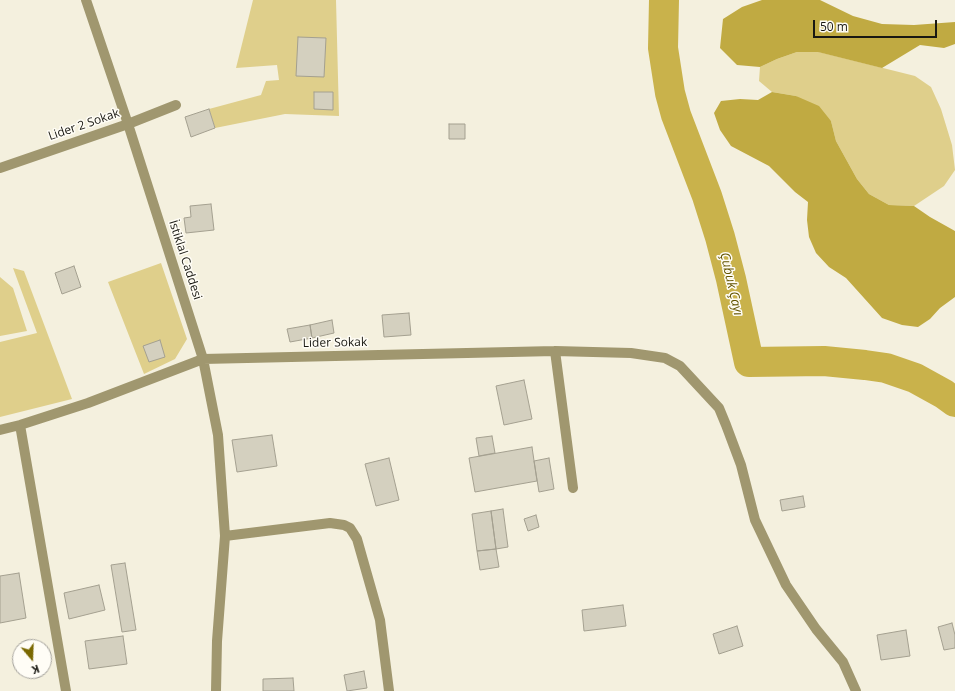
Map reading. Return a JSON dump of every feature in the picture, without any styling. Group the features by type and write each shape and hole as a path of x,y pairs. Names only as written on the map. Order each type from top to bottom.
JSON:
{"street":[{"name":"İstiklal Caddesi","path":"86,0 128,124 203,359 218,435 225,536 217,641 216,691"},
{"name":"Lider 2 Sokak","path":"0,168 128,124 176,105"},
{"name":"Lider Sokak","path":"0,430 88,403 203,359 555,351 631,353 665,358 680,366 719,408 741,465 755,520 786,585 816,629 843,662 856,691"},
{"path":"555,351 573,488"},
{"path":"20,425 66,691"},
{"path":"225,536 330,523 344,525 350,528 357,539 380,620 389,691"}],"shaded area":[{"path":"253,0 336,0 339,116 285,114 215,128 209,109 261,95 266,81 279,80 277,65 236,68"},
{"path":"762,0 820,0 853,16 882,24 914,25 955,22 955,44 944,48 920,45 882,68 818,52 797,52 760,67 737,65 720,48 723,19 742,7"},
{"path":"797,52 819,52 915,76 931,87 941,109 952,145 955,170 944,186 914,206 889,205 869,194 857,179 836,141 831,121 796,96 772,92 759,81 760,67"},
{"path":"772,92 796,96 819,106 831,121 836,141 857,179 869,194 889,205 914,206 955,231 955,297 940,308 930,319 918,327 902,325 882,318 846,278 829,267 816,253 809,237 807,220 808,202 795,192 769,166 731,146 720,130 714,113 721,101 740,99 758,100"},
{"path":"161,263 187,339 175,359 144,374 108,282"},
{"path":"13,268 24,271 72,399 0,417 0,342 37,333"},
{"path":"0,277 13,288 27,331 0,336"}],"building":[{"path":"298,37 326,38 324,77 296,76"},
{"path":"314,92 333,92 333,110 314,109"},
{"path":"209,109 215,128 191,137 185,117"},
{"path":"449,124 465,124 465,139 449,139"},
{"path":"211,204 214,230 186,233 184,218 191,217 190,206"},
{"path":"74,266 81,287 62,294 55,273"},
{"path":"409,313 411,335 384,337 382,315"},
{"path":"332,320 334,333 312,338 310,325"},
{"path":"310,325 312,338 290,342 287,329"},
{"path":"160,340 165,357 149,362 143,346"},
{"path":"524,380 532,419 504,425 496,386"},
{"path":"272,435 277,466 237,472 232,440"},
{"path":"492,436 495,453 479,456 476,438"},
{"path":"532,447 537,481 475,492 469,458"},
{"path":"389,458 399,500 376,506 365,464"},
{"path":"549,458 554,489 539,492 534,461"},
{"path":"803,496 805,507 782,511 780,500"},
{"path":"503,509 508,547 496,549 491,511"},
{"path":"491,511 496,549 477,551 472,514"},
{"path":"536,515 539,527 528,531 524,519"},
{"path":"496,549 499,567 480,570 477,551"},
{"path":"125,563 136,630 122,632 111,565"},
{"path":"19,573 26,618 0,623 0,576"},
{"path":"99,585 105,610 69,619 64,593"},
{"path":"623,605 626,626 584,631 582,610"},
{"path":"952,623 955,635 955,648 944,650 938,627"},
{"path":"737,626 743,646 719,654 713,634"},
{"path":"906,630 910,656 881,660 877,635"},
{"path":"123,636 127,664 89,669 85,641"},
{"path":"364,671 367,688 347,691 344,675"},
{"path":"293,678 294,691 263,691 263,679"}],"waterway":[{"name":"Çubuk Çayı","path":"664,0 663,48 670,93 676,115 707,196 720,237 731,279 749,362 824,361 886,368 915,378 944,394 955,402"}]}
